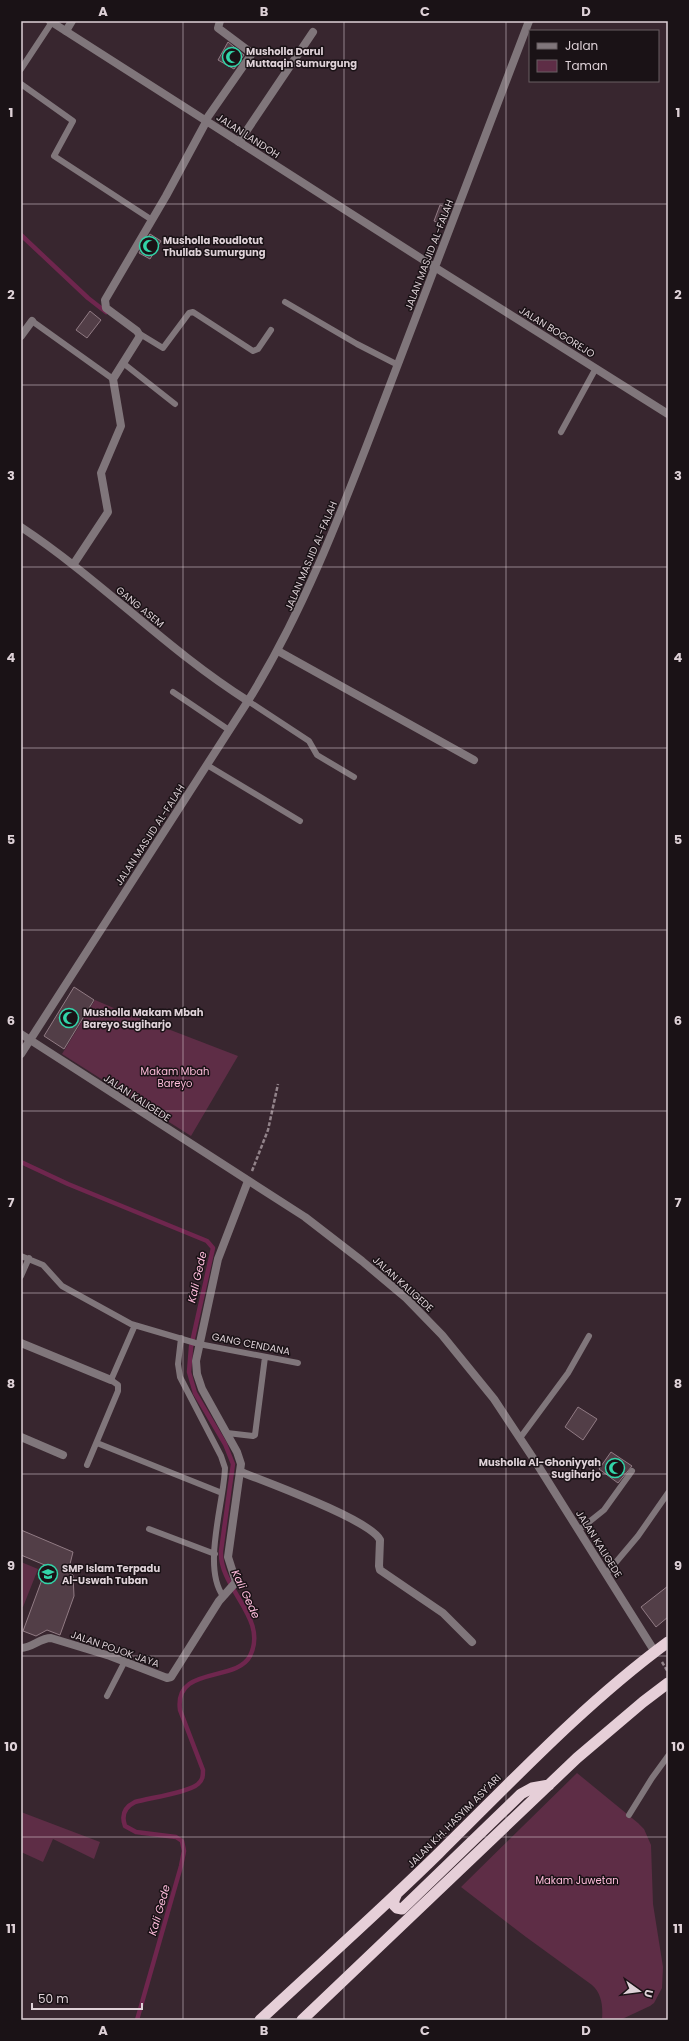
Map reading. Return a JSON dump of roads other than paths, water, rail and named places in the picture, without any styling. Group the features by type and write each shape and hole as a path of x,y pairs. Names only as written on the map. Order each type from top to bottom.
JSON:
{"highway":[{"name":"JALAN K.H. HASYIM ASY'ARI","path":"260,2020 399,1891 567,1726 626,1674 668,1642"},
{"path":"302,2020 549,1785 614,1726 668,1683"},
{"path":"399,1891 394,1902 397,1908 402,1909 521,1794 532,1788 549,1785"}],"street":[{"path":"66,31 72,21"},
{"path":"72,565 108,512 101,473 121,426 114,379 140,334 106,308 104,302 152,220 206,121 251,55 250,52 218,28 220,21"},
{"name":"JALAN MASJID AL-FALAH","path":"21,1054 248,701 278,651 297,615 326,549 436,268 529,21"},
{"name":"JALAN LANDOH","path":"51,22 436,268"},
{"path":"239,142 313,32"},
{"name":"JALAN BOGOREJO","path":"436,268 668,414"},
{"path":"21,336 32,321"},
{"name":"GANG ASEM","path":"21,527 72,565 193,663 248,701"},
{"path":"278,651 474,760"},
{"name":"JALAN KALIGEDE","path":"21,1034 29,1041 325,1232 406,1298 458,1353 494,1399 579,1530 655,1652"},
{"name":"JALAN POJOK JAYA","path":"21,1648 28,1648 43,1639 51,1638 125,1661 167,1678 172,1677 225,1594 234,1586 236,1579 229,1566 228,1557 241,1472 239,1457 198,1379 196,1361 197,1343 218,1259 248,1181"},
{"path":"21,1343 111,1380"},
{"path":"21,1437 63,1455"},
{"path":"241,1472 325,1506 373,1531 380,1540 378,1566 380,1570 443,1613 472,1642"}],"lane":[{"path":"21,69 51,22"},
{"path":"21,84 73,121 54,156 152,220"},
{"path":"285,302 357,344 398,365"},
{"path":"140,334 163,348 190,313 193,312 253,351 258,349 271,330"},
{"path":"32,321 114,379"},
{"path":"123,363 174,404"},
{"path":"561,432 596,368"},
{"path":"173,692 229,730"},
{"path":"248,701 309,741 318,756 354,777"},
{"path":"207,765 300,821"},
{"name":"GANG CENDANA","path":"21,1256 43,1265 62,1286 116,1317 135,1325 197,1343 298,1364"},
{"path":"21,1276 29,1258"},
{"path":"87,1465 118,1388 118,1385 111,1380 135,1325"},
{"path":"520,1438 565,1378 589,1336"},
{"path":"183,1339 178,1364 180,1377 223,1460 225,1468 214,1554 216,1579 225,1594"},
{"path":"227,1433 252,1436 255,1435 265,1357"},
{"path":"96,1443 222,1492"},
{"path":"579,1530 604,1510 632,1471"},
{"path":"606,1574 638,1536 668,1493"},
{"path":"149,1529 214,1554"},
{"path":"107,1696 125,1661"},
{"path":"629,1815 652,1778 668,1756"}],"waterway":[{"path":"21,235 88,298 106,312"},
{"name":"Kali Gede","path":"21,1162 68,1184 207,1241 213,1248 191,1347 189,1372 195,1393 225,1444 233,1464 221,1551 222,1565 227,1578 249,1616 253,1629 254,1642 250,1656 243,1664 232,1670 196,1680 186,1686 181,1696 180,1710 203,1770 201,1781 194,1787 187,1790 135,1802 126,1809 123,1818 125,1826 136,1832 176,1837 182,1841 184,1851 137,2020"}],"place":[{"name":"Musholla Darul Muttaqin Sumurgung","path":"232,57"},
{"name":"Musholla Roudlotut Thullab Sumurgung","path":"149,246"},
{"name":"Musholla Makam Mbah Bareyo Sugiharjo","path":"69,1018"},
{"name":"Musholla Al-Ghoniyyah Sugiharjo","path":"615,1468"},
{"name":"SMP Islam Terpadu Al-Uswah Tuban","path":"48,1574"}],"park label":[{"name":"Makam Mbah Bareyo","path":"175,1076"},
{"name":"Makam Juwetan","path":"577,1880"}]}
